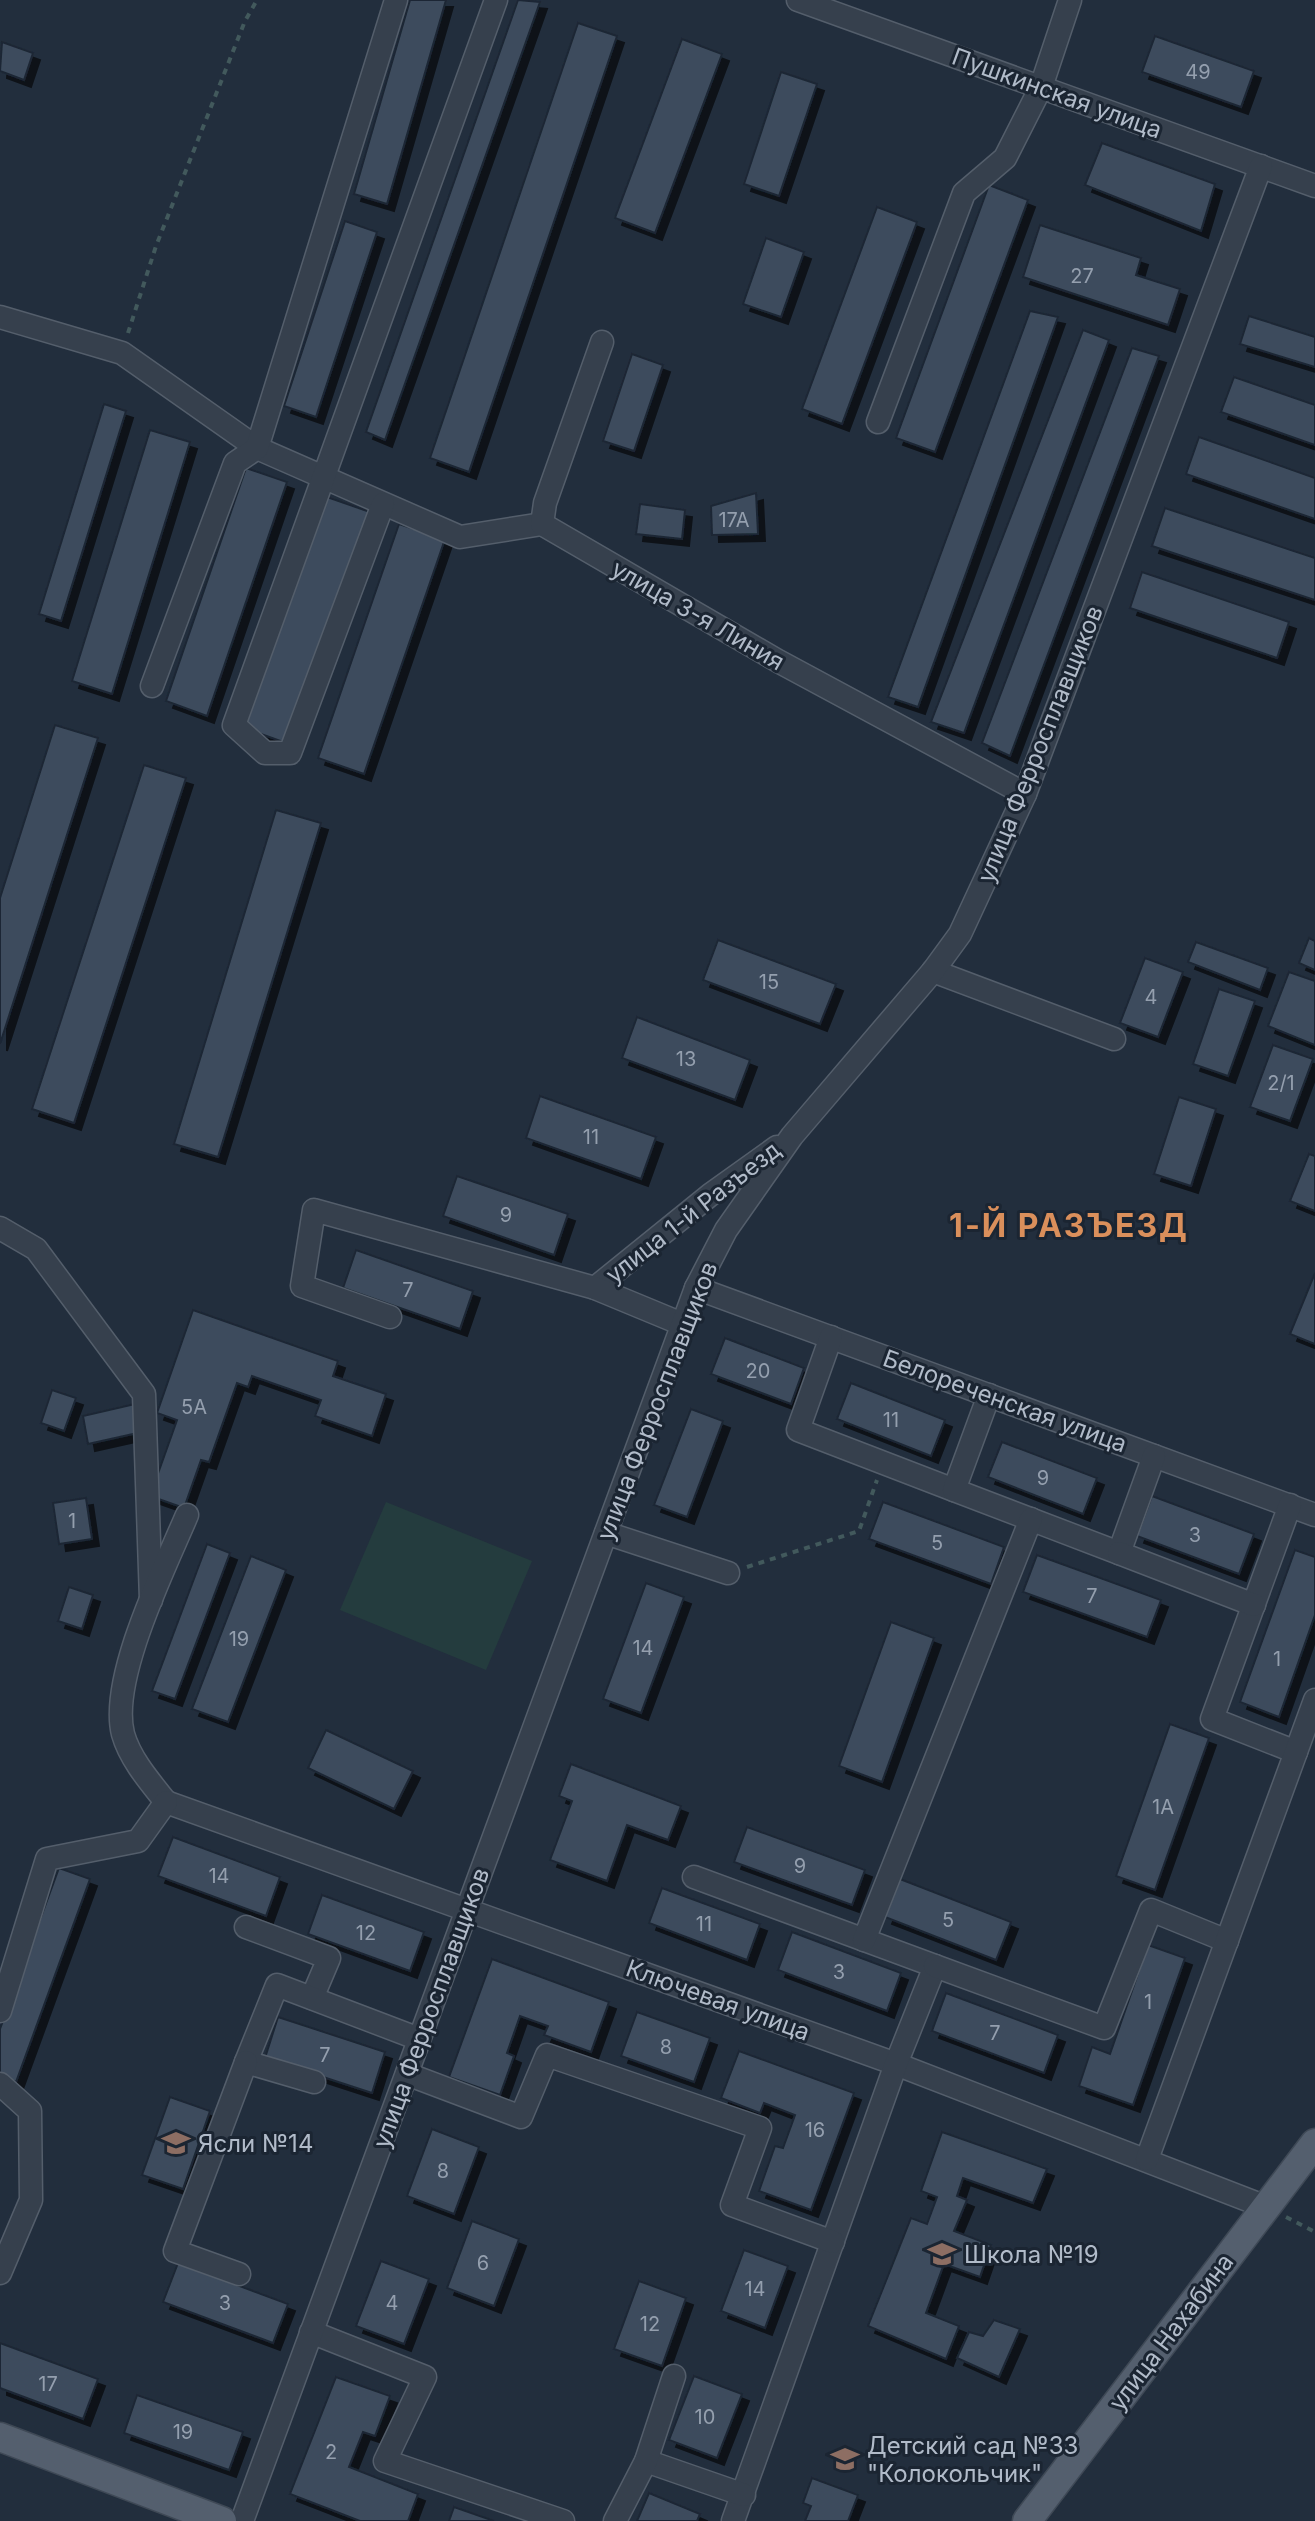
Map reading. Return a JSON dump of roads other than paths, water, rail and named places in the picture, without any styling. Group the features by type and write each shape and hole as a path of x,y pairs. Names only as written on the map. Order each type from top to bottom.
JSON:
{"main road":[{"name":"улица Нахабина","path":"1027,2521 1315,2143"},
{"path":"0,2437 222,2521"}],"street":[{"path":"152,686 235,463 257,448 396,0"},
{"path":"383,504 290,753 265,753 234,725 496,0"},
{"name":"Пушкинская улица","path":"798,0 1315,186"},
{"path":"878,422 964,193 1005,158 1041,87 1070,0"},
{"name":"улица Ферросплавщиков","path":"242,2521 696,1288 726,1230 792,1136 933,971 960,934 1025,794 1261,166"},
{"path":"0,317 122,353 257,448 460,537 542,524 545,503 602,342"},
{"name":"улица 3-я Линия","path":"542,524 778,661 1025,794"},
{"path":"933,971 1114,1039"},
{"name":"улица 1-й Разъезд","path":"595,1288 710,1195 792,1136"},
{"path":"390,1317 302,1286 314,1210 595,1288 682,1324"},
{"path":"0,1228 36,1249 144,1394 151,1600"},
{"name":"Белореченская улица","path":"696,1288 1315,1515"},
{"path":"831,1337 798,1430 1254,1605"},
{"path":"954,1490 989,1395"},
{"path":"1119,1553 1154,1456"},
{"path":"1290,1505 1212,1719 1296,1752"},
{"path":"0,2011 47,1859 138,1841 166,1802 143,1774 123,1733 122,1690 136,1640 187,1515"},
{"path":"864,1940 1031,1519"},
{"path":"606,1533 728,1573"},
{"path":"1147,2159 1315,1700"},
{"name":"Ключевая улица","path":"166,1802 896,2064 1266,2207"},
{"path":"694,1877 1104,2028 1151,1910 1227,1941"},
{"path":"246,1927 329,1958 312,1998"},
{"path":"733,2521 896,2064 935,1966"},
{"path":"239,2274 175,2251 277,1985 419,2039"},
{"path":"407,2074 521,2117 547,2055 760,2128 732,2205 833,2242"},
{"path":"246,2062 314,2082"},
{"path":"0,2084 30,2111 31,2200 0,2273"},
{"path":"311,2332 425,2377 385,2461 563,2521"},
{"path":"615,2521 646,2461 674,2376"},
{"path":"646,2461 744,2495"}],"place":[{"name":"Ясли №14","path":"176,2143"},
{"name":"Школа №19","path":"942,2254"},
{"name":"Детский сад №33 \"Колокольчик\"","path":"845,2459"}],"district":[{"name":"1-Й РАЗЪЕЗД","path":"1069,1225"}]}
